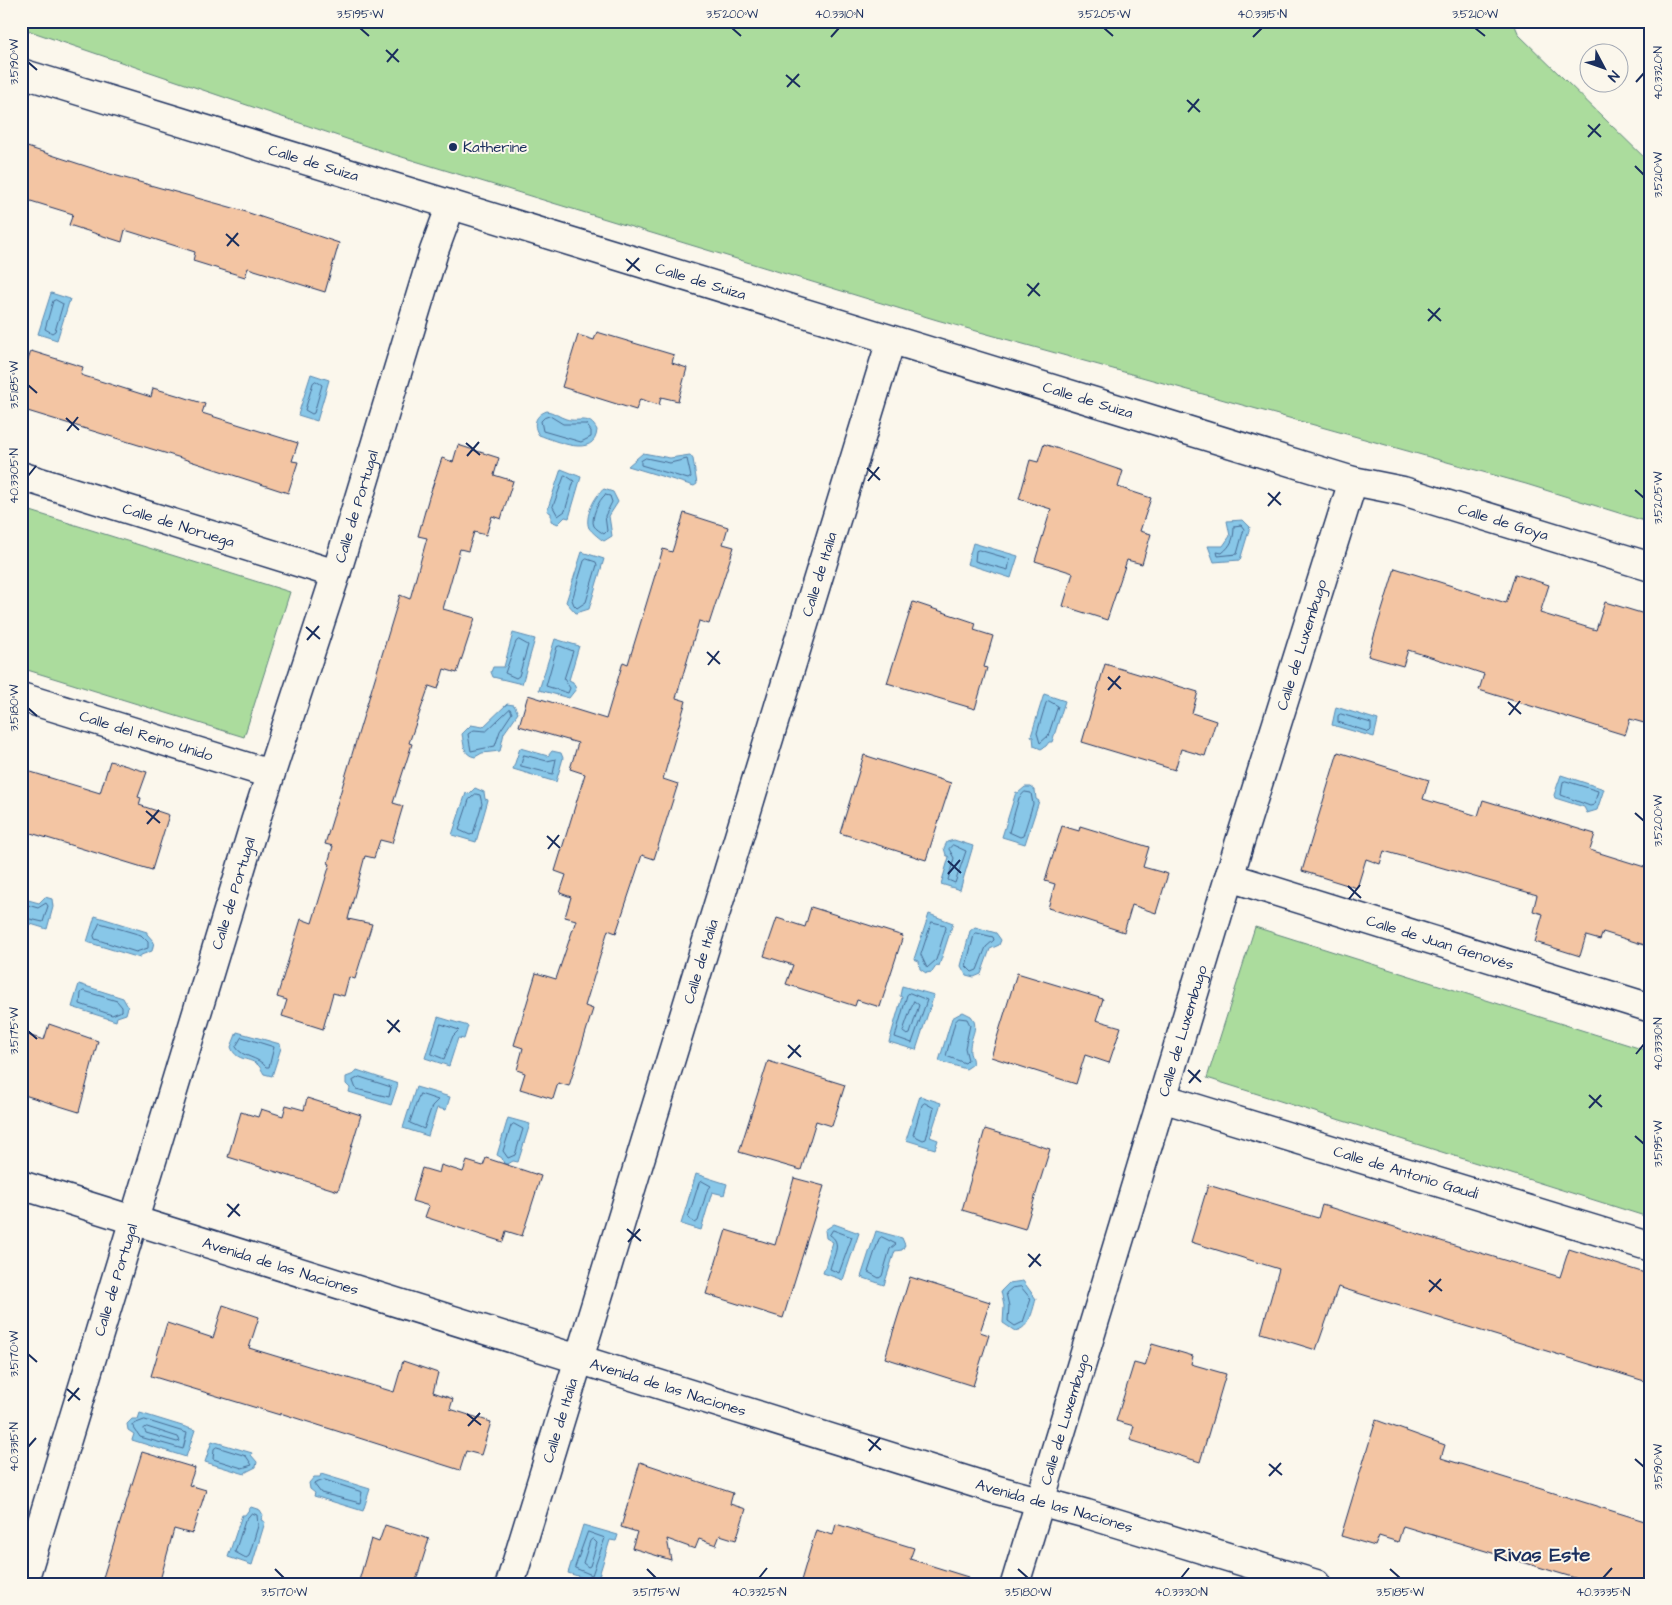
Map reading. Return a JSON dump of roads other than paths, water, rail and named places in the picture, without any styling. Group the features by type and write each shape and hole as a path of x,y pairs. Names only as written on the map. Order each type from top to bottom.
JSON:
{"street":[{"name":"Calle de Suiza","path":"21,73 1353,481"},
{"name":"Calle de Portugal","path":"23,1584 270,774 336,574 434,250 451,204"},
{"name":"Calle de Italia","path":"510,1584 891,340"},
{"name":"Calle de Noruega","path":"21,476 336,574"},
{"name":"Calle de Goya","path":"1353,481 1403,491 1651,567"},
{"name":"Calle de Luxembugo","path":"1015,1584 1038,1502 1229,877 1353,481"},
{"name":"Calle del Reino Unido","path":"21,697 270,774"},
{"name":"Calle de Juan Genovés","path":"1229,877 1651,1008"},
{"name":"Calle de Antonio Gaudí","path":"1162,1098 1651,1247"},
{"name":"Avenida de las Naciones","path":"21,1185 1038,1502 1087,1514 1316,1584"}],"water":[{"path":"51,293 70,299 57,340 38,334"},
{"path":"311,374 329,380 317,421 298,415"},
{"path":"547,411 566,419 591,422 597,430 595,439 589,444 574,446 539,435 535,424 537,418"},
{"path":"643,453 670,458 690,455 693,459 697,484 694,486 628,466"},
{"path":"561,469 581,477 569,518 565,517 558,524 551,521 551,513 547,511"},
{"path":"604,489 613,492 618,502 609,516 612,536 604,541 590,530 588,518 597,496"},
{"path":"1243,520 1250,527 1240,560 1214,562 1208,546 1223,546 1230,536 1227,521"},
{"path":"973,543 1018,556 1011,578 967,564"},
{"path":"582,552 604,559 589,609 576,613 566,602"},
{"path":"513,633 535,639 522,684 493,677 491,672 493,667 504,667"},
{"path":"555,639 579,646 569,680 573,682 576,689 569,698 539,690"},
{"path":"1044,694 1065,701 1052,742 1049,742 1041,749 1034,746 1033,737 1031,736"},
{"path":"507,704 514,705 518,713 504,733 500,751 482,753 475,757 468,754 462,734 471,725 483,727"},
{"path":"1336,707 1378,720 1374,737 1332,725"},
{"path":"520,748 548,756 552,751 561,753 563,758 556,782 513,769"},
{"path":"1561,775 1604,789 1597,810 1587,813 1584,807 1555,798 1554,795"},
{"path":"1025,787 1031,787 1035,790 1036,799 1039,801 1025,844 1002,837 1016,792 1018,793"},
{"path":"475,788 484,792 485,799 488,800 476,842 452,835 466,793 469,794"},
{"path":"954,840 973,846 960,890 941,884 949,857 946,855 944,848 947,842"},
{"path":"45,897 52,899 53,907 47,929 21,921 21,898 39,903"},
{"path":"929,914 953,923 939,966 937,965 932,972 926,973 920,969 919,961 914,959"},
{"path":"95,916 147,932 154,942 152,951 141,955 140,958 87,942"},
{"path":"975,927 996,933 1001,940 999,945 990,949 981,974 974,977 966,975 961,966 970,931"},
{"path":"79,984 123,998 128,1007 126,1014 117,1017 116,1021 72,1007"},
{"path":"902,986 934,995 916,1050 889,1042 902,997 900,996"},
{"path":"963,1012 971,1016 975,1024 970,1044 972,1065 966,1069 939,1061 952,1018"},
{"path":"438,1017 468,1026 464,1039 458,1038 449,1066 425,1058"},
{"path":"237,1032 280,1044 281,1048 272,1076 264,1074 257,1064 236,1055 231,1047"},
{"path":"357,1070 398,1084 391,1105 349,1092 350,1088 346,1084 346,1077 354,1074"},
{"path":"416,1087 450,1097 446,1110 437,1108 428,1136 403,1128"},
{"path":"920,1096 941,1103 930,1137 938,1140 935,1149 906,1140"},
{"path":"508,1118 530,1124 518,1162 513,1161 504,1164 502,1158 497,1155"},
{"path":"696,1174 727,1184 724,1195 712,1192 701,1230 681,1224"},
{"path":"834,1224 859,1233 843,1280 823,1273 833,1242 826,1238 825,1230"},
{"path":"876,1231 902,1238 905,1245 902,1250 895,1251 884,1285 861,1277"},
{"path":"1023,1281 1036,1299 1032,1314 1027,1323 1024,1327 1015,1331 1003,1323 1004,1306 1001,1291 1009,1283"},
{"path":"140,1413 195,1430 186,1457 132,1440 134,1434 128,1430 127,1424 132,1419 138,1419"},
{"path":"212,1441 252,1453 251,1455 257,1462 256,1467 245,1474 205,1462"},
{"path":"321,1474 370,1489 363,1511 314,1496 315,1493 310,1489 309,1483 314,1477 320,1477"},
{"path":"251,1507 260,1510 263,1515 261,1520 265,1522 252,1565 228,1557 242,1515 245,1515"},
{"path":"583,1525 618,1535 616,1541 610,1540 597,1582 568,1573"}],"place":[{"name":"Katherine","path":"453,147"}],"district":[{"name":"Rivas Este","path":"1542,1554"}]}
